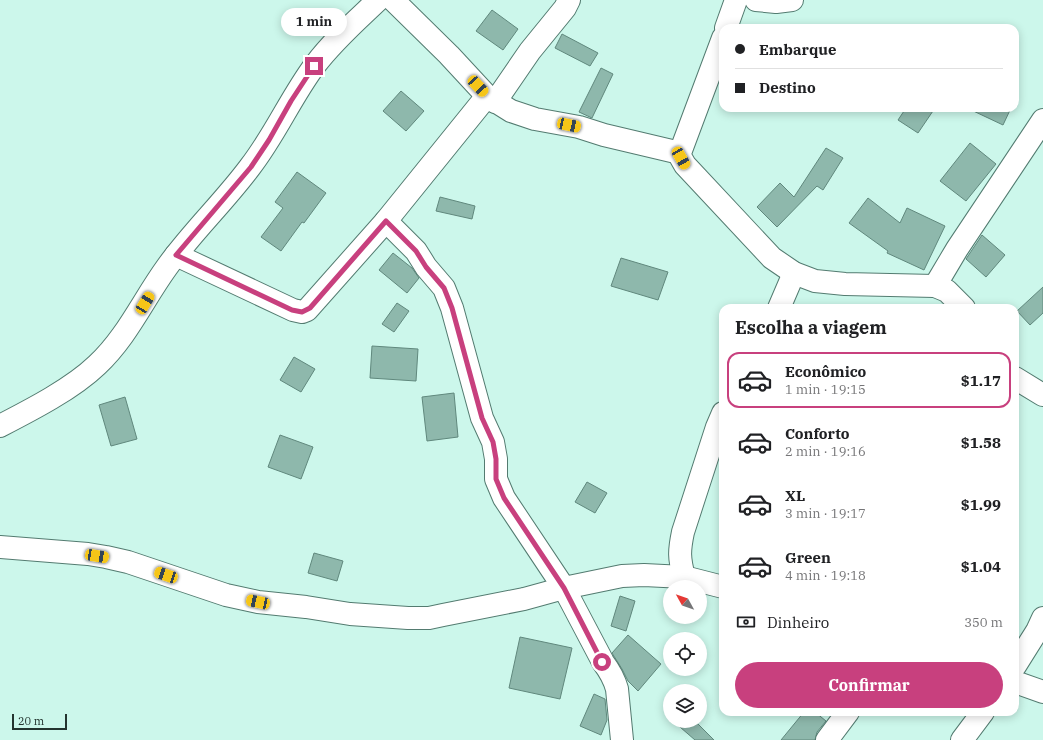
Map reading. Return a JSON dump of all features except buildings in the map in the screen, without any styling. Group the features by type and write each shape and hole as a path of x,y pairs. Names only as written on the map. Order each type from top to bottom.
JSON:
{"street":[{"path":"0,426 82,379 98,365 131,326 166,268 176,255 251,167 314,66 331,45 378,0"},
{"path":"393,0 491,99 511,111 535,119 579,127 604,135 680,153"},
{"path":"176,255 292,310 302,312 310,308 491,99 565,8 569,0"},
{"path":"727,24 736,0"},
{"path":"756,0 776,2 792,0"},
{"path":"719,49 680,153 685,165 755,240 772,258 794,273 815,281 845,284 935,286 947,291 960,304"},
{"path":"935,286 957,249 1043,120"},
{"path":"386,221 416,251 426,267 444,288 452,308 482,418 493,442 496,459 496,479 504,498 564,588 602,662 615,681 622,740"},
{"path":"781,304 794,273"},
{"path":"1019,380 1043,395"},
{"path":"684,578 679,560 683,532 719,422"},
{"path":"0,547 88,554 106,557 128,562 226,595 258,602 306,607 350,614 429,618 524,599 564,588 622,576 644,575 684,578 719,586"},
{"path":"1019,659 1043,618"},
{"path":"1019,683 1043,692"},
{"path":"827,740 845,716"},
{"path":"962,740 980,716"}],"route":[{"path":"314,66 251,167 176,255 274,300 292,310 302,312 310,308 386,221 416,251 426,267 444,288 452,308 482,418 493,442 496,459 496,479 504,498 564,588 602,662"}]}
